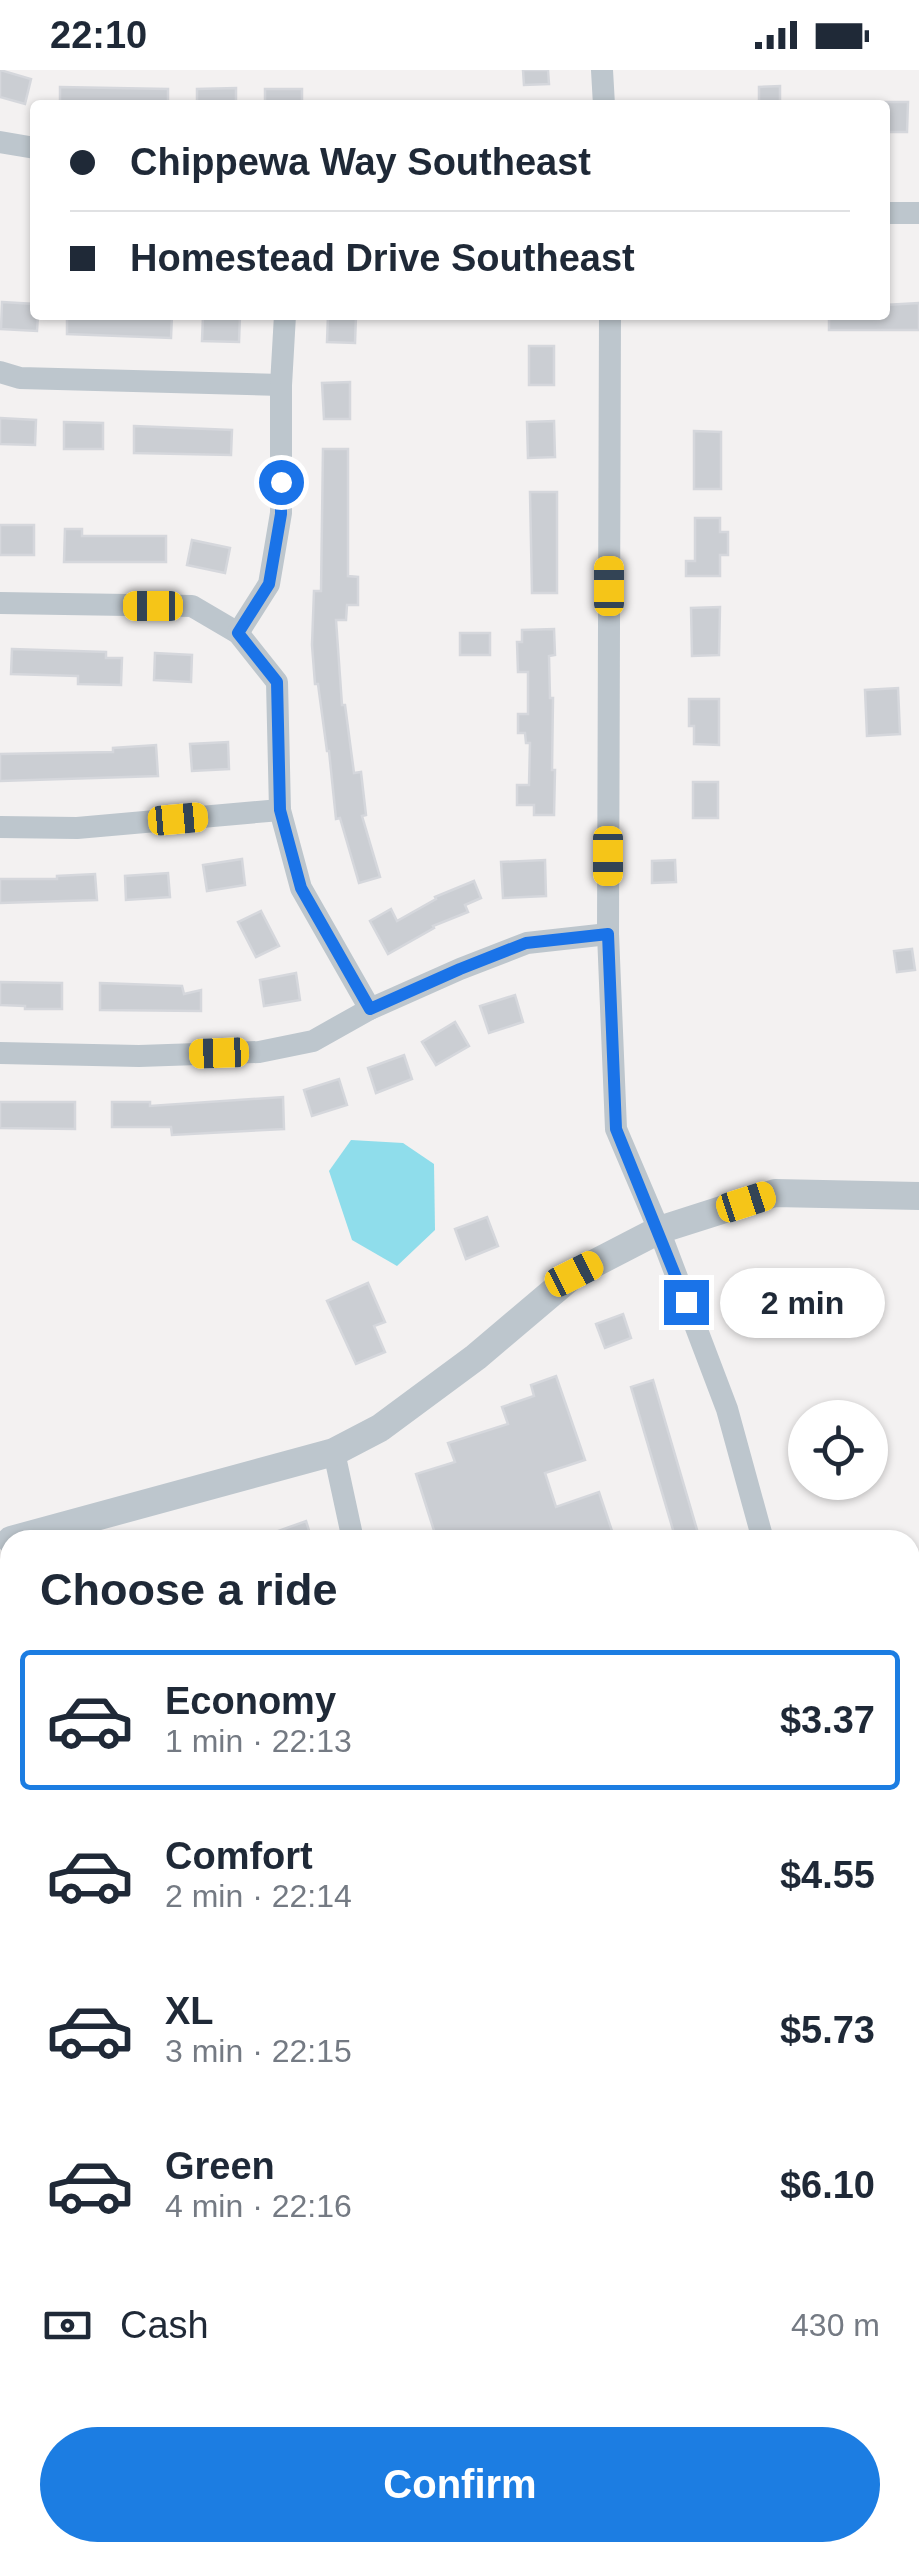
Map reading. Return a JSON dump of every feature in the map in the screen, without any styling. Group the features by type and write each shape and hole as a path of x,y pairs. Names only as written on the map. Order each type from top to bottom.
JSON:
{"street":[{"path":"602,70 604,100"},
{"path":"0,142 30,147"},
{"path":"890,213 919,213"},
{"path":"238,633 269,584 281,514 284,320"},
{"path":"610,320 608,934 616,1129 727,1409 760,1530"},
{"path":"0,372 20,378 281,386"},
{"path":"0,603 192,606 238,633 277,682 280,810 301,888 370,1009"},
{"path":"0,827 77,828 280,810"},
{"path":"0,1053 139,1056 259,1052 314,1041 370,1009 526,943 608,934"},
{"path":"48,1530 334,1452 380,1428 476,1357 574,1274 658,1230 775,1193 919,1196"},
{"path":"334,1452 351,1530"}],"water":[{"path":"351,1140 403,1143 434,1164 435,1230 397,1266 352,1240 329,1171"}],"building":[{"path":"0,70 31,79 25,104 0,97"},
{"path":"523,70 548,70 549,84 524,85"},
{"path":"780,86 780,100 759,100 759,87"},
{"path":"60,87 168,89 168,100 60,100"},
{"path":"236,88 236,100 197,100 197,89"},
{"path":"265,89 302,89 302,100 265,100"},
{"path":"890,102 908,102 907,132 890,132"},
{"path":"2,302 30,304 30,320 38,320 37,331 1,329"},
{"path":"919,303 919,330 829,330 829,320 890,320 890,305"},
{"path":"67,320 172,320 171,338 67,334"},
{"path":"203,320 240,320 239,342 202,341"},
{"path":"328,320 356,320 355,343 327,342"},
{"path":"529,346 554,346 554,385 529,385"},
{"path":"350,382 350,419 324,419 322,383"},
{"path":"0,418 36,420 35,445 0,444"},
{"path":"554,421 555,457 528,458 527,422"},
{"path":"64,422 103,423 103,449 64,449"},
{"path":"134,426 232,430 231,455 134,453"},
{"path":"694,431 721,432 721,489 694,489"},
{"path":"323,449 348,449 348,576 358,577 358,605 347,605 346,620 336,620 342,705 354,773 361,772 366,815 362,816 380,877 359,883 340,818 336,819 329,751 315,684 312,645 314,591 321,591"},
{"path":"530,492 557,492 557,593 532,593"},
{"path":"695,518 720,518 720,532 728,532 728,555 720,555 720,576 686,576 686,561 695,561"},
{"path":"0,525 34,525 34,555 0,555"},
{"path":"65,529 82,529 82,536 166,536 166,562 64,562"},
{"path":"192,540 230,548 225,573 187,565"},
{"path":"720,607 719,655 692,656 691,608"},
{"path":"554,629 555,655 549,656 554,815 534,815 534,805 517,805 517,785 529,785 530,743 526,743 525,733 518,733 518,714 528,714 528,672 518,672 517,642 522,642 522,630"},
{"path":"460,633 490,633 490,655 460,655"},
{"path":"12,649 106,652 106,658 122,658 121,685 78,684 78,676 11,674"},
{"path":"155,653 192,655 191,682 154,680"},
{"path":"898,688 900,734 867,736 865,690"},
{"path":"689,699 719,699 719,745 694,744"},
{"path":"228,742 229,769 192,771 190,744"},
{"path":"156,745 158,776 0,781 0,754 113,752 113,748"},
{"path":"693,782 718,782 718,818 693,818"},
{"path":"242,859 245,885 207,891 203,865"},
{"path":"545,860 546,896 503,898 501,862"},
{"path":"675,860 676,882 652,883 652,861"},
{"path":"168,873 170,897 126,900 125,876"},
{"path":"95,874 97,900 0,903 0,879"},
{"path":"474,881 481,898 465,905 468,912 433,926 388,954 370,921 391,909 397,921 435,897"},
{"path":"261,911 279,946 256,957 238,922"},
{"path":"912,949 915,970 897,972 894,951"},
{"path":"296,973 300,1000 264,1006 260,980"},
{"path":"0,982 62,983 62,1009 0,1005"},
{"path":"100,983 182,986 184,994 201,990 201,1011 100,1010"},
{"path":"515,995 523,1022 489,1033 480,1006"},
{"path":"455,1022 469,1046 436,1065 422,1042"},
{"path":"404,1055 412,1079 376,1093 368,1068"},
{"path":"339,1079 347,1105 312,1116 304,1090"},
{"path":"283,1097 284,1129 172,1135 171,1127 112,1127 112,1102 150,1102 150,1106"},
{"path":"0,1102 75,1102 75,1129 0,1128"},
{"path":"487,1217 498,1246 466,1259 455,1229"},
{"path":"368,1283 385,1322 374,1326 385,1352 356,1364 327,1301"},
{"path":"623,1314 631,1338 605,1348 596,1324"},
{"path":"556,1376 585,1460 545,1473 556,1507 599,1492 612,1530 434,1530 416,1474 455,1462 448,1443 508,1424 502,1407 534,1396 531,1385"},
{"path":"653,1380 697,1530 673,1530 631,1387"},
{"path":"306,1521 309,1530 281,1530"}],"route":[{"path":"281,482 281,514 269,584 238,633 277,682 280,810 301,888 370,1009 526,943 608,934 616,1129 686,1302"}]}
